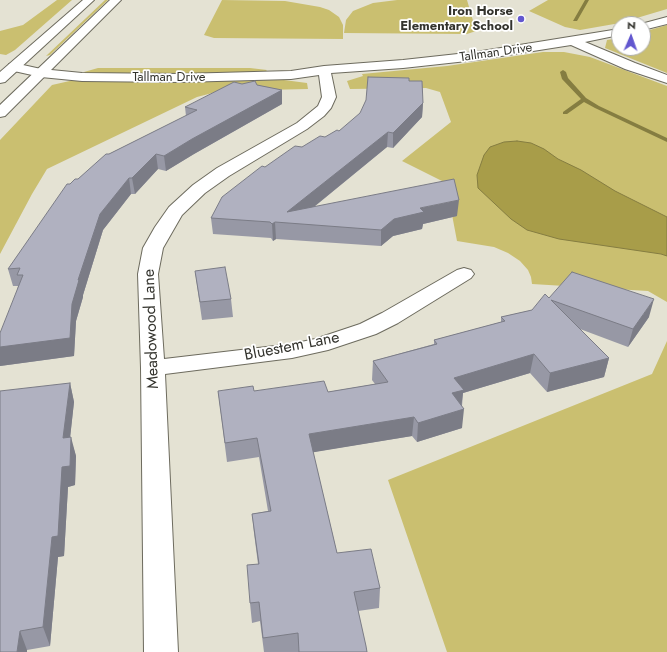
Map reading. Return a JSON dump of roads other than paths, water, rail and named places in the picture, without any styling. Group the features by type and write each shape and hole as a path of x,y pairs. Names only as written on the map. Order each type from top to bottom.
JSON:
{"street":[{"path":"0,79 89,0"},
{"path":"0,113 116,0"},
{"path":"651,24 667,20"},
{"name":"Tallman Drive","path":"14,66 41,73 89,77 180,78 291,75 324,70 422,62 572,41 611,34"},
{"path":"572,41 630,66 667,79"},
{"name":"Tallman Drive","path":"0,66 51,63 73,64"},
{"name":"Tallman Drive","path":"195,65 280,66 324,70"},
{"name":"Meadowood Lane","path":"161,652 153,368 148,274 153,248 164,227 182,204 208,182 302,126 324,108 330,91 324,70"},
{"name":"Bluestem Lane","path":"153,368 270,354 320,345 373,326 464,274"}],"waterway":[{"path":"575,20 587,0"},
{"path":"563,72 565,79 584,99"},
{"path":"565,113 584,99"},
{"path":"584,99 597,107 667,140"}],"place":[{"name":"Iron Horse Elementary School","path":"521,19"}]}
